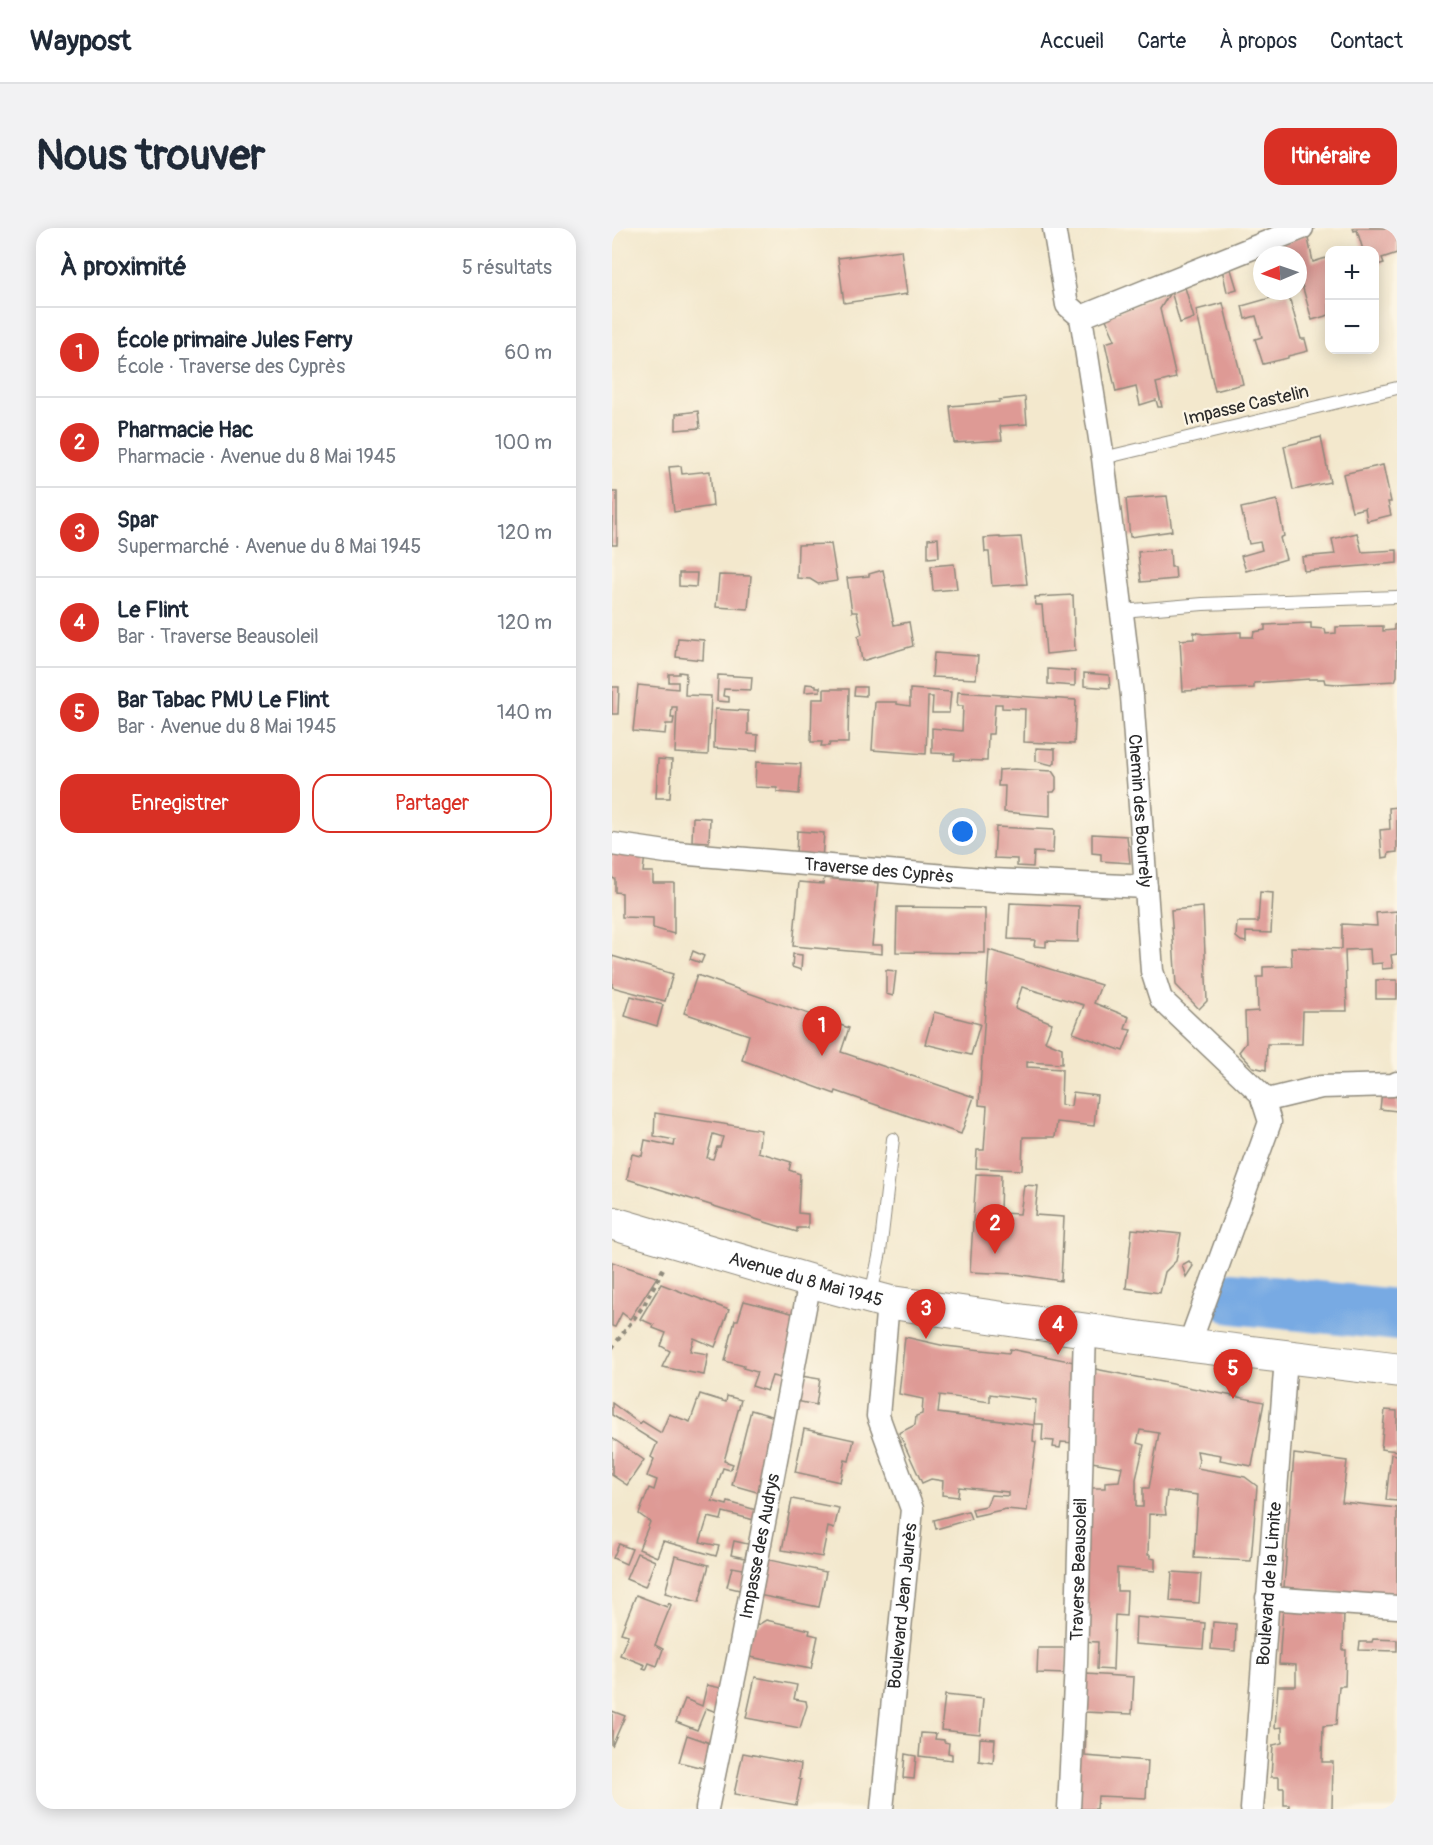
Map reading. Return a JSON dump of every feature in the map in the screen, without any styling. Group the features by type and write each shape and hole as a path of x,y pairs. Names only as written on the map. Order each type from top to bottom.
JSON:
{"main road":[{"name":"Avenue du 8 Mai 1945","path":"612,1222 677,1243 879,1299 1189,1345 1397,1370"}],"street":[{"name":"Chemin des Bourrely","path":"1054,228 1067,305 1081,317 1103,458 1132,696 1152,971 1161,999 1261,1094 1263,1101"},
{"path":"1081,317 1302,228"},
{"name":"Traverse des Cyprès","path":"612,844 666,852 993,880 1146,887"},
{"path":"1189,1345 1270,1122 1263,1101 1321,1087 1393,1086 1397,1083"},
{"name":"Impasse des Audrys","path":"707,1809 810,1281"},
{"name":"Boulevard Jean Jaurès","path":"879,1299 878,1416 912,1509 882,1809"},
{"name":"Traverse Beausoleil","path":"1069,1809 1076,1663 1085,1330"},
{"name":"Boulevard de la Limite","path":"1252,1809 1286,1358"},
{"path":"1267,1598 1397,1607"}],"lane":[{"name":"Impasse Castelin","path":"1103,458 1397,388"},
{"path":"1122,611 1203,604 1397,597"},
{"path":"879,1299 880,1252 893,1139"}],"path":[{"path":"612,1348 644,1305 677,1243"}],"building":[{"path":"1353,228 1397,228 1397,253 1382,258 1384,263 1379,264 1379,246 1362,246 1357,230 1354,231"},
{"path":"1307,234 1313,262 1325,258 1325,316 1312,320 1306,300 1307,246 1279,246"},
{"path":"901,250 907,294 844,303 838,258"},
{"path":"1230,266 1237,289 1227,292 1222,269"},
{"path":"1184,284 1194,318 1180,323 1171,291 1160,309 1176,378 1156,383 1162,407 1158,407 1156,400 1140,405 1136,387 1116,392 1105,343 1115,340 1105,317"},
{"path":"1263,300 1290,300 1301,339 1305,339 1308,351 1263,364 1255,339 1262,337 1256,316 1245,319 1242,306"},
{"path":"1223,303 1243,384 1215,391 1196,310"},
{"path":"1025,397 1027,424 1000,426 1002,440 954,443 950,406 999,402 999,400"},
{"path":"698,411 700,428 676,430 676,414"},
{"path":"1321,437 1330,482 1293,490 1284,446"},
{"path":"1383,465 1391,502 1388,502 1391,515 1367,521 1365,508 1352,511 1343,474"},
{"path":"681,466 682,474 710,471 713,506 674,512 669,467"},
{"path":"612,492 617,492 617,545 612,545"},
{"path":"1167,496 1172,531 1130,537 1126,499"},
{"path":"1277,500 1284,536 1280,538 1286,559 1246,571 1241,556 1262,550 1260,542 1249,544 1241,508"},
{"path":"1357,533 1362,552 1397,550 1397,563 1304,571 1302,557 1335,554 1332,539"},
{"path":"1021,537 1027,584 992,586 989,552 985,552 984,538"},
{"path":"938,538 939,557 928,558 928,539"},
{"path":"831,544 837,581 818,584 810,579 797,578 798,545"},
{"path":"1170,549 1171,567 1175,567 1176,579 1141,582 1138,552"},
{"path":"954,564 957,589 933,591 931,566"},
{"path":"883,570 894,625 909,622 913,646 862,661 858,636 862,634 857,612 852,612 847,578 869,576 869,574"},
{"path":"679,573 697,573 696,587 679,586"},
{"path":"719,575 751,576 748,609 716,607"},
{"path":"1073,595 1075,651 1046,654 1042,605 1036,605 1035,597"},
{"path":"1311,623 1311,628 1325,629 1326,634 1336,633 1336,627 1383,626 1383,631 1394,630 1394,625 1397,624 1397,676 1395,681 1337,684 1325,683 1324,679 1310,679 1254,683 1254,688 1183,691 1180,640 1194,639 1194,632 1203,634 1241,632 1241,637 1253,637 1254,632 1265,630 1265,625"},
{"path":"678,638 704,640 703,660 676,657"},
{"path":"934,653 978,656 976,679 932,677"},
{"path":"1048,669 1075,671 1075,686 1048,684"},
{"path":"679,672 686,673 685,695 711,696 708,755 675,753 677,707 672,707 673,724 666,724 665,734 633,731 638,685 678,689 678,682 669,682 669,674 679,674"},
{"path":"1084,673 1109,675 1110,688 1084,686"},
{"path":"718,675 752,677 751,690 724,689 723,696 729,697 729,702 717,701"},
{"path":"806,684 820,687 820,691 805,692"},
{"path":"612,687 619,687 618,714 612,714"},
{"path":"855,687 866,687 866,696 854,695"},
{"path":"824,689 849,689 848,743 830,743 829,746 821,746 822,742 811,742 812,699 824,699"},
{"path":"910,689 951,692 949,713 932,713 933,697 928,697 926,754 872,750 875,702 897,702 897,704 910,706"},
{"path":"958,692 1076,700 1074,744 1024,742 1025,709 1002,708 1002,704 995,704 993,734 988,734 987,761 954,760 955,754 932,753 932,728 962,731 963,706 957,706"},
{"path":"715,709 748,711 748,734 758,735 757,751 714,748"},
{"path":"1036,748 1055,749 1055,763 1052,765 1036,761"},
{"path":"658,759 672,760 670,798 656,798"},
{"path":"756,762 801,764 799,794 777,792 777,788 755,787"},
{"path":"999,770 1052,771 1056,777 1056,789 1050,792 1050,816 1004,812 1005,786 998,786"},
{"path":"1397,807 1397,852 1389,853 1388,857 1382,858 1380,830 1390,829 1389,808"},
{"path":"693,817 710,818 709,842 692,841"},
{"path":"996,827 1054,830 1053,853 1034,852 1033,867 1017,866 1017,859 994,858"},
{"path":"797,831 824,833 822,860 796,859"},
{"path":"1092,834 1127,836 1130,863 1101,861 1101,854 1092,853"},
{"path":"612,849 645,854 643,872 653,872 653,883 674,883 674,934 653,928 653,918 622,917 622,893 615,892 615,879 612,878"},
{"path":"824,878 878,883 872,945 882,945 882,954 793,946 799,882 823,884"},
{"path":"1260,892 1273,893 1271,933 1246,932 1246,942 1241,941 1236,937 1237,922 1258,922"},
{"path":"1010,903 1079,906 1078,942 1046,941 1046,947 1034,946 1035,940 1008,939"},
{"path":"897,907 985,908 985,953 896,952"},
{"path":"1203,907 1207,1001 1199,1009 1176,985 1171,910"},
{"path":"1397,911 1397,954 1391,955 1393,968 1382,969 1382,963 1371,964 1370,949 1345,950 1347,1011 1303,1011 1302,1044 1267,1044 1266,1070 1253,1067 1239,1052 1246,1043 1245,1012 1258,1011 1257,977 1263,977 1263,967 1292,966 1291,947 1342,949 1342,924 1377,926 1376,913"},
{"path":"989,950 1101,985 1094,1003 1129,1017 1125,1029 1131,1030 1123,1051 1073,1033 1084,1005 1022,987 1015,1008 1052,1023 1045,1041 1062,1048 1062,1064 1027,1062 1027,1067 1062,1069 1061,1105 1071,1106 1073,1092 1097,1095 1094,1126 1057,1122 1055,1137 1023,1137 1022,1170 976,1168 977,1150 984,1150 987,1106 979,1104"},
{"path":"693,951 704,956 701,963 690,959"},
{"path":"793,954 802,955 801,970 792,967"},
{"path":"612,956 673,974 665,1001 612,987"},
{"path":"886,970 896,971 893,996 886,994"},
{"path":"697,975 849,1028 841,1052 974,1097 961,1134 836,1091 835,1094 742,1060 749,1035 684,1013"},
{"path":"1376,980 1397,980 1397,999 1376,999"},
{"path":"631,996 663,1005 657,1026 625,1016"},
{"path":"934,1012 980,1024 971,1055 925,1044"},
{"path":"1382,1091 1397,1091 1397,1111 1380,1109"},
{"path":"655,1113 761,1130 758,1152 791,1162 789,1170 800,1174 798,1213 808,1214 808,1228 797,1228 797,1232 627,1179 632,1154 642,1156 645,1140 674,1146 675,1140 654,1136","holes":["713,1134 723,1137 713,1159 707,1158"]},
{"path":"976,1174 1001,1175 1000,1213 1020,1214 1024,1185 1038,1186 1035,1215 1064,1217 1061,1281 1016,1274 970,1272"},
{"path":"1132,1229 1181,1234 1176,1261 1165,1272 1160,1293 1126,1288"},
{"path":"1189,1261 1193,1266 1186,1277 1182,1265"},
{"path":"612,1262 657,1277 630,1319 622,1313 615,1327 612,1326"},
{"path":"661,1284 729,1310 715,1347 694,1338 690,1351 708,1354 704,1375 662,1367 670,1351 661,1346 666,1333 640,1319"},
{"path":"744,1301 799,1315 785,1379 772,1376 767,1391 752,1386 757,1372 725,1361 735,1320 738,1320"},
{"path":"905,1337 945,1346 1009,1353 1010,1349 1079,1363 1075,1443 1061,1442 1060,1448 1053,1447 1054,1441 1042,1440 1043,1424 1034,1424 1036,1400 990,1394 990,1402 940,1395 938,1413 1034,1425 1033,1441 1036,1442 1027,1511 1006,1509 974,1516 972,1509 986,1506 991,1495 1008,1496 1008,1492 959,1487 958,1497 942,1495 943,1481 931,1479 922,1483 899,1433 915,1425 916,1416 922,1414 923,1399 899,1394"},
{"path":"1090,1368 1264,1402 1252,1466 1220,1460 1221,1455 1197,1451 1199,1461 1197,1468 1245,1477 1257,1486 1251,1561 1194,1558 1198,1495 1167,1491 1166,1515 1149,1514 1148,1555 1155,1559 1155,1571 1117,1568 1117,1591 1127,1591 1126,1616 1115,1615 1113,1670 1097,1669 1098,1642 1081,1641 1086,1488 1105,1488 1105,1482 1119,1481 1122,1467 1086,1461","holes":["1140,1430 1159,1433 1149,1488 1143,1488 1143,1507 1136,1507 1136,1479 1144,1445 1137,1443"]},
{"path":"801,1376 820,1379 816,1405 796,1401"},
{"path":"700,1394 726,1402 727,1396 741,1400 724,1461 733,1464 730,1470 723,1468 712,1501 727,1505 728,1502 760,1511 758,1521 723,1512 721,1520 708,1517 700,1542 719,1546 716,1556 663,1541 657,1557 639,1549 650,1522 639,1514 649,1488 654,1490 657,1480 647,1476 657,1443 612,1415 612,1403 640,1424 642,1421 661,1433 669,1414 690,1422"},
{"path":"751,1410 775,1417 764,1494 732,1485"},
{"path":"1385,1410 1397,1411 1397,1451 1381,1449"},
{"path":"804,1429 854,1440 849,1461 845,1460 840,1482 795,1472"},
{"path":"612,1438 644,1460 627,1485 612,1475"},
{"path":"1294,1454 1347,1461 1342,1502 1397,1508 1397,1598 1284,1587"},
{"path":"1391,1454 1397,1455 1397,1501 1386,1500"},
{"path":"792,1499 839,1508 834,1529 828,1527 822,1557 782,1550"},
{"path":"968,1511 971,1519 936,1529 934,1520"},
{"path":"734,1541 748,1544 745,1558 731,1555"},
{"path":"619,1544 632,1549 626,1564 613,1558"},
{"path":"637,1553 655,1561 645,1587 626,1579"},
{"path":"675,1556 709,1565 699,1602 665,1593"},
{"path":"765,1559 826,1572 819,1607 758,1595"},
{"path":"732,1567 749,1570 744,1591 727,1587"},
{"path":"1172,1572 1201,1574 1199,1603 1170,1601"},
{"path":"636,1595 667,1607 669,1603 671,1605 655,1645 663,1649 657,1666 649,1663 646,1670 643,1669 645,1665 620,1655 628,1635 621,1633"},
{"path":"1283,1608 1344,1612 1345,1686 1339,1686 1336,1725 1323,1726 1322,1762 1333,1762 1332,1809 1289,1809 1289,1805 1284,1805 1284,1788 1279,1788 1279,1777 1271,1777 1273,1745 1282,1743 1282,1727 1275,1728 1278,1686 1296,1686 1296,1665 1279,1664"},
{"path":"1136,1617 1205,1623 1203,1649 1135,1644"},
{"path":"766,1620 810,1630 809,1634 818,1636 811,1669 745,1656 751,1629"},
{"path":"1213,1622 1236,1624 1235,1651 1211,1649"},
{"path":"1373,1639 1397,1640 1397,1651 1359,1650 1360,1642 1372,1642"},
{"path":"1038,1648 1068,1648 1067,1674 1037,1673"},
{"path":"1086,1674 1134,1677 1132,1714 1084,1712"},
{"path":"755,1677 797,1685 794,1699 806,1701 807,1706 800,1728 746,1718"},
{"path":"707,1685 721,1688 716,1712 706,1708 697,1730 676,1722 685,1699 702,1706"},
{"path":"945,1695 983,1699 980,1734 941,1730"},
{"path":"612,1711 625,1716 612,1746"},
{"path":"1078,1730 1086,1731 1085,1756 1148,1761 1146,1798 1098,1796 1097,1809 1075,1809"},
{"path":"921,1733 936,1734 935,1739 949,1743 948,1753 952,1754 952,1760 919,1756"},
{"path":"687,1735 713,1744 707,1769 679,1762"},
{"path":"980,1738 995,1739 993,1763 979,1761"},
{"path":"743,1753 801,1764 799,1779 801,1780 796,1805 734,1794"},
{"path":"905,1754 916,1756 914,1779 903,1778"}],"waterway":[{"path":"1233,1298 1397,1315"}],"place":[{"name":"École primaire Jules Ferry","path":"822,1056"},
{"name":"Pharmacie Hac","path":"995,1254"},
{"name":"Spar","path":"926,1339"},
{"name":"Le Flint","path":"1058,1355"},
{"name":"Bar Tabac PMU Le Flint","path":"1233,1399"}]}
